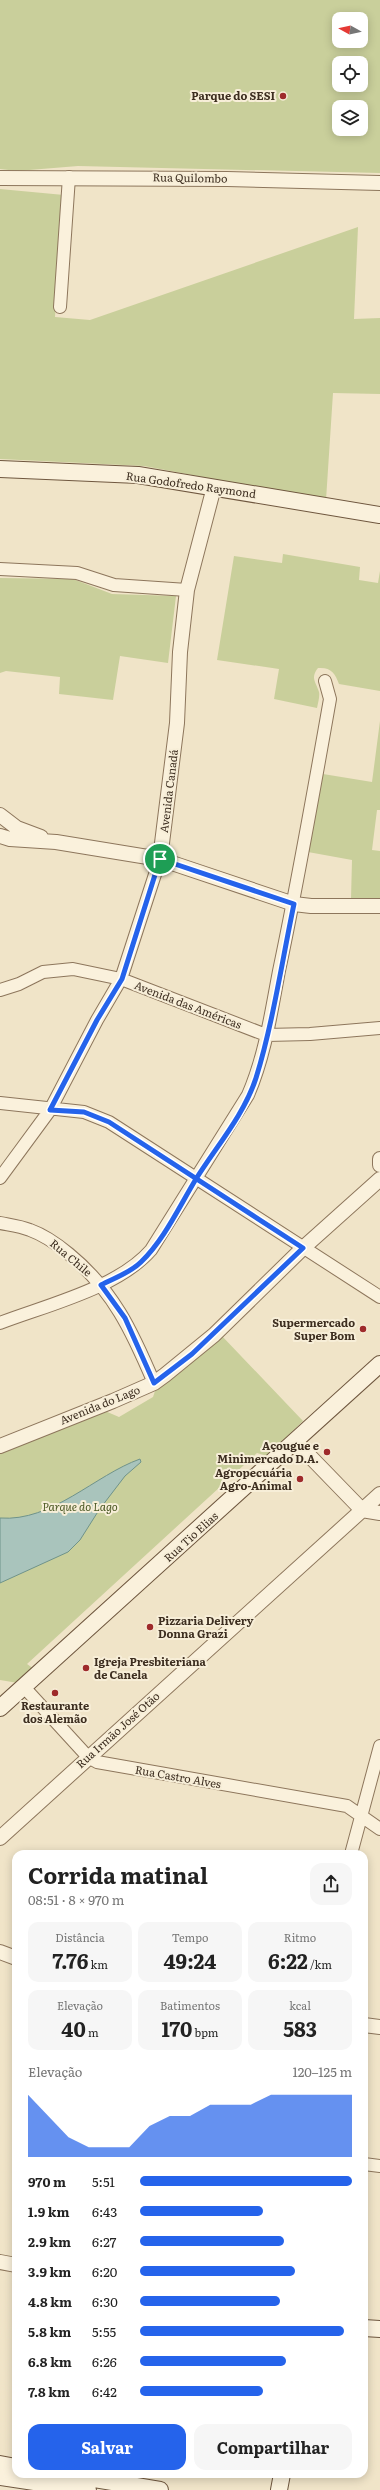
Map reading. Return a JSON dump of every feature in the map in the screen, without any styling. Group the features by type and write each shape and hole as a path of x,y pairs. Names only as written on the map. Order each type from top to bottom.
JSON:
{"main road":[{"name":"Rua Godofredo Raymond","path":"0,468 138,475 380,515"},
{"name":"Rua Tio Elias","path":"0,1708 296,1442 380,1364"},
{"path":"368,2328 380,2329"},
{"path":"0,2464 12,2466"},
{"path":"0,2477 12,2477"},
{"path":"37,2478 82,2485 160,2490"},
{"path":"71,2478 82,2485"},
{"path":"279,2490 281,2478"}],"street":[{"name":"Rua Quilombo","path":"0,178 20,180 69,177 380,183"},
{"path":"60,307 69,177"},
{"name":"Avenida Canadá","path":"0,1178 50,1110 97,1020 122,979 160,859 177,724 180,652 187,590 214,487"},
{"path":"0,569 77,574 114,585 187,590"},
{"path":"0,1323 101,1285 127,1272 148,1255 248,1095 256,1078 294,904 330,699 325,681"},
{"path":"2,816 26,832 56,842"},
{"path":"2,816 6,827 0,835 10,839 56,842 160,859 294,904 311,906 380,906"},
{"name":"Avenida das Américas","path":"0,990 19,984 44,972 73,968 122,979 266,1035 310,1034 380,1028"},
{"path":"0,1103 50,1110 84,1112 109,1122 380,1297"},
{"path":"380,1159 380,1166"},
{"name":"Avenida do Lago","path":"369,1189 380,1166"},
{"name":"Avenida do Lago","path":"0,1446 154,1383 192,1354 303,1248 380,1179"},
{"name":"Rua Chile","path":"0,1223 30,1230 44,1236 79,1262 101,1285 125,1318 154,1383"},
{"path":"296,1442 362,1510 380,1513"},
{"name":"Rua Irmão José Otão","path":"0,1838 380,1494"},
{"name":"Rua Castro Alves","path":"23,1686 88,1757 97,1762 347,1806 380,1830"},
{"path":"352,1850 380,1746"},
{"path":"0,1952 12,1956"},
{"path":"368,2026 380,2027"},
{"path":"368,2164 380,2166"},
{"path":"0,2262 12,2264"}],"green space":[{"path":"0,0 380,0 380,173 78,166 17,171 0,169"},
{"path":"0,189 64,195 55,317 90,320 358,227 354,319 380,318 380,394 333,393 326,500 144,466 0,459"},
{"path":"283,554 360,567 359,580 378,583 380,571 380,691 339,684 332,672 326,669 318,668 314,675 314,680 319,694 317,708 274,699 279,669 217,660 234,556 282,563"},
{"path":"0,578 73,579 112,594 176,596 168,663 120,656 113,700 59,694 60,677 6,671 0,673"},
{"path":"380,721 380,810 377,810 372,850 380,851 380,899 351,899 352,860 308,852 323,774 372,782"},
{"name":"Parque do Lago","path":"221,1335 303,1421 267,1456 257,1453 27,1664 34,1669 18,1683 0,1680 0,1454 105,1411 119,1417 153,1397 156,1388 196,1359"}],"water":[{"name":"Parque do Lago","path":"140,1459 141,1462 125,1476 99,1510 80,1540 68,1552 0,1583 0,1518 19,1517 37,1513 73,1496 123,1466"}],"place":[{"name":"Parque do SESI","path":"283,96"},
{"name":"Supermercado Super Bom","path":"363,1329"},
{"name":"Açougue e Minimercado D.A.","path":"327,1452"},
{"name":"Agropecuária Agro-Animal","path":"300,1479"},
{"name":"Pizzaria Delivery Donna Grazi","path":"150,1627"},
{"name":"Igreja Presbiteriana de Canela","path":"86,1668"},
{"name":"Restaurante dos Alemão","path":"55,1693"}],"route":[{"path":"160,859 122,979 97,1020 50,1110 84,1112 109,1122 197,1178 303,1248 214,1335 154,1383 125,1318 115,1302 101,1285 140,1264 151,1250 197,1178 239,1112 248,1095 256,1078 294,904 160,859"}]}
